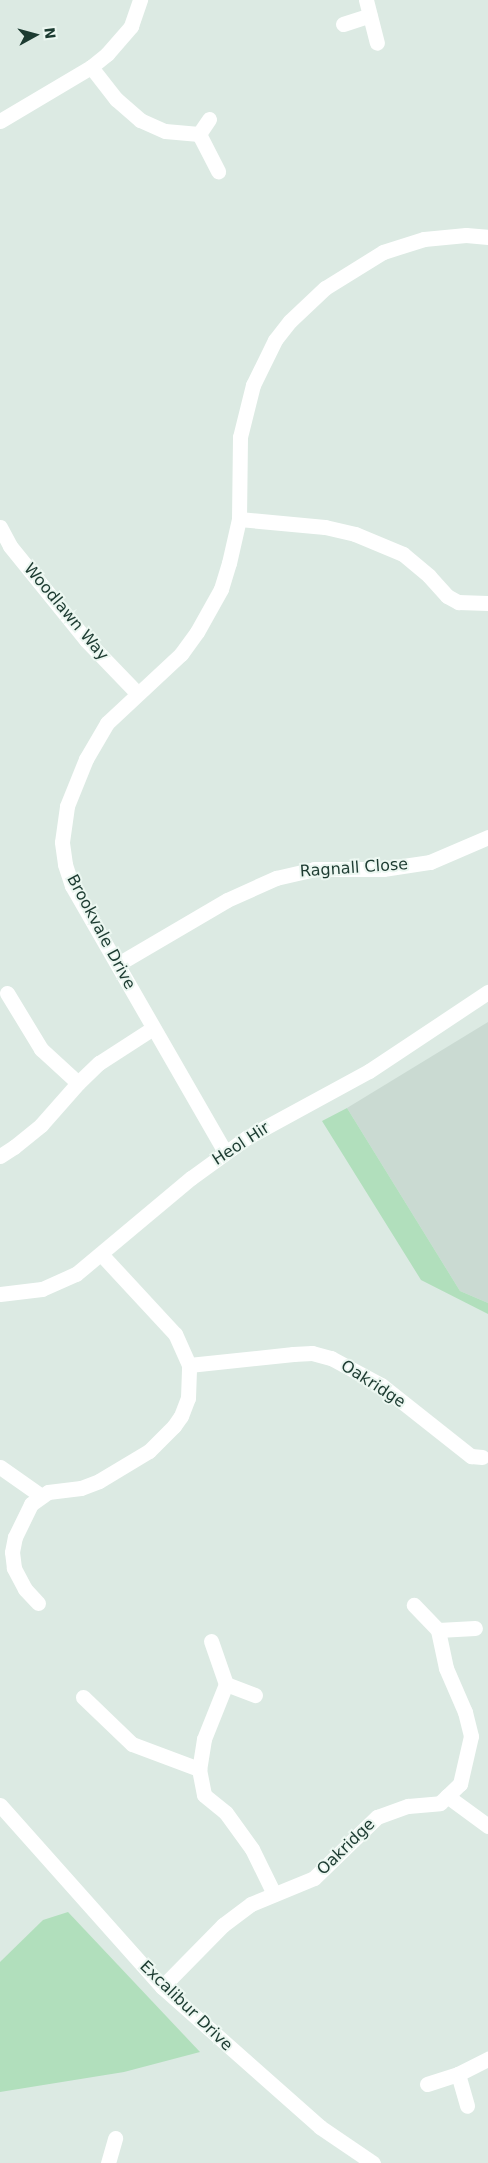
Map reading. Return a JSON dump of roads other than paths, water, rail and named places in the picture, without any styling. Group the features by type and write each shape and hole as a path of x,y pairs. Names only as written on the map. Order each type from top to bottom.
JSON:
{"street":[{"path":"0,121 91,67 107,54 131,26 140,0"},
{"path":"366,0 377,43"},
{"path":"343,24 370,15"},
{"path":"91,67 116,99 140,120 166,131 199,134"},
{"path":"199,134 209,118"},
{"path":"199,134 218,171"},
{"name":"Brookvale Drive","path":"225,1152 72,886 65,864 62,842 64,822 74,785 97,738 107,723 181,654 207,615 221,589 239,519 239,454 246,410 253,385 266,358 290,321 324,288 384,252 424,239 466,235 488,237"},
{"path":"239,519 317,526 355,534 404,554 429,576 447,596 458,602 468,604 488,603"},
{"name":"Woodlawn Way","path":"0,527 10,546 86,640 137,693"},
{"name":"Ragnall Close","path":"118,964 227,900 276,878 314,869 383,869 430,862 488,838"},
{"name":"Heol Hir","path":"0,1294 42,1289 76,1274 225,1152 270,1124 369,1071 488,992"},
{"path":"6,993 41,1049 78,1083"},
{"path":"0,1156 41,1125 78,1083 99,1063 153,1028"},
{"path":"38,1603 25,1589 14,1568 12,1552 15,1537 31,1504 40,1495 48,1492 82,1488 149,1451 162,1440 181,1416 188,1398 189,1365 185,1351 175,1334 101,1254"},
{"name":"Oakridge","path":"189,1365 293,1354 312,1354 331,1358 381,1385 471,1456 482,1457"},
{"path":"0,1467 40,1495"},
{"path":"414,1606 438,1630 446,1668 465,1712 470,1736 460,1784 447,1796 488,1826"},
{"path":"438,1630 475,1628"},
{"path":"211,1641 226,1684 204,1739 198,1769 204,1795 226,1813 252,1849 274,1894"},
{"path":"226,1684 254,1695"},
{"path":"83,1697 132,1744 198,1769"},
{"name":"Oakridge","path":"162,1987 223,1925 251,1904 314,1878 377,1816 408,1806 440,1802 447,1796"},
{"name":"Excalibur Drive","path":"0,1805 162,1987 320,2127 372,2163"},
{"path":"427,2084 458,2074 488,2059"},
{"path":"458,2074 467,2106"},
{"path":"108,2163 115,2138"}]}
